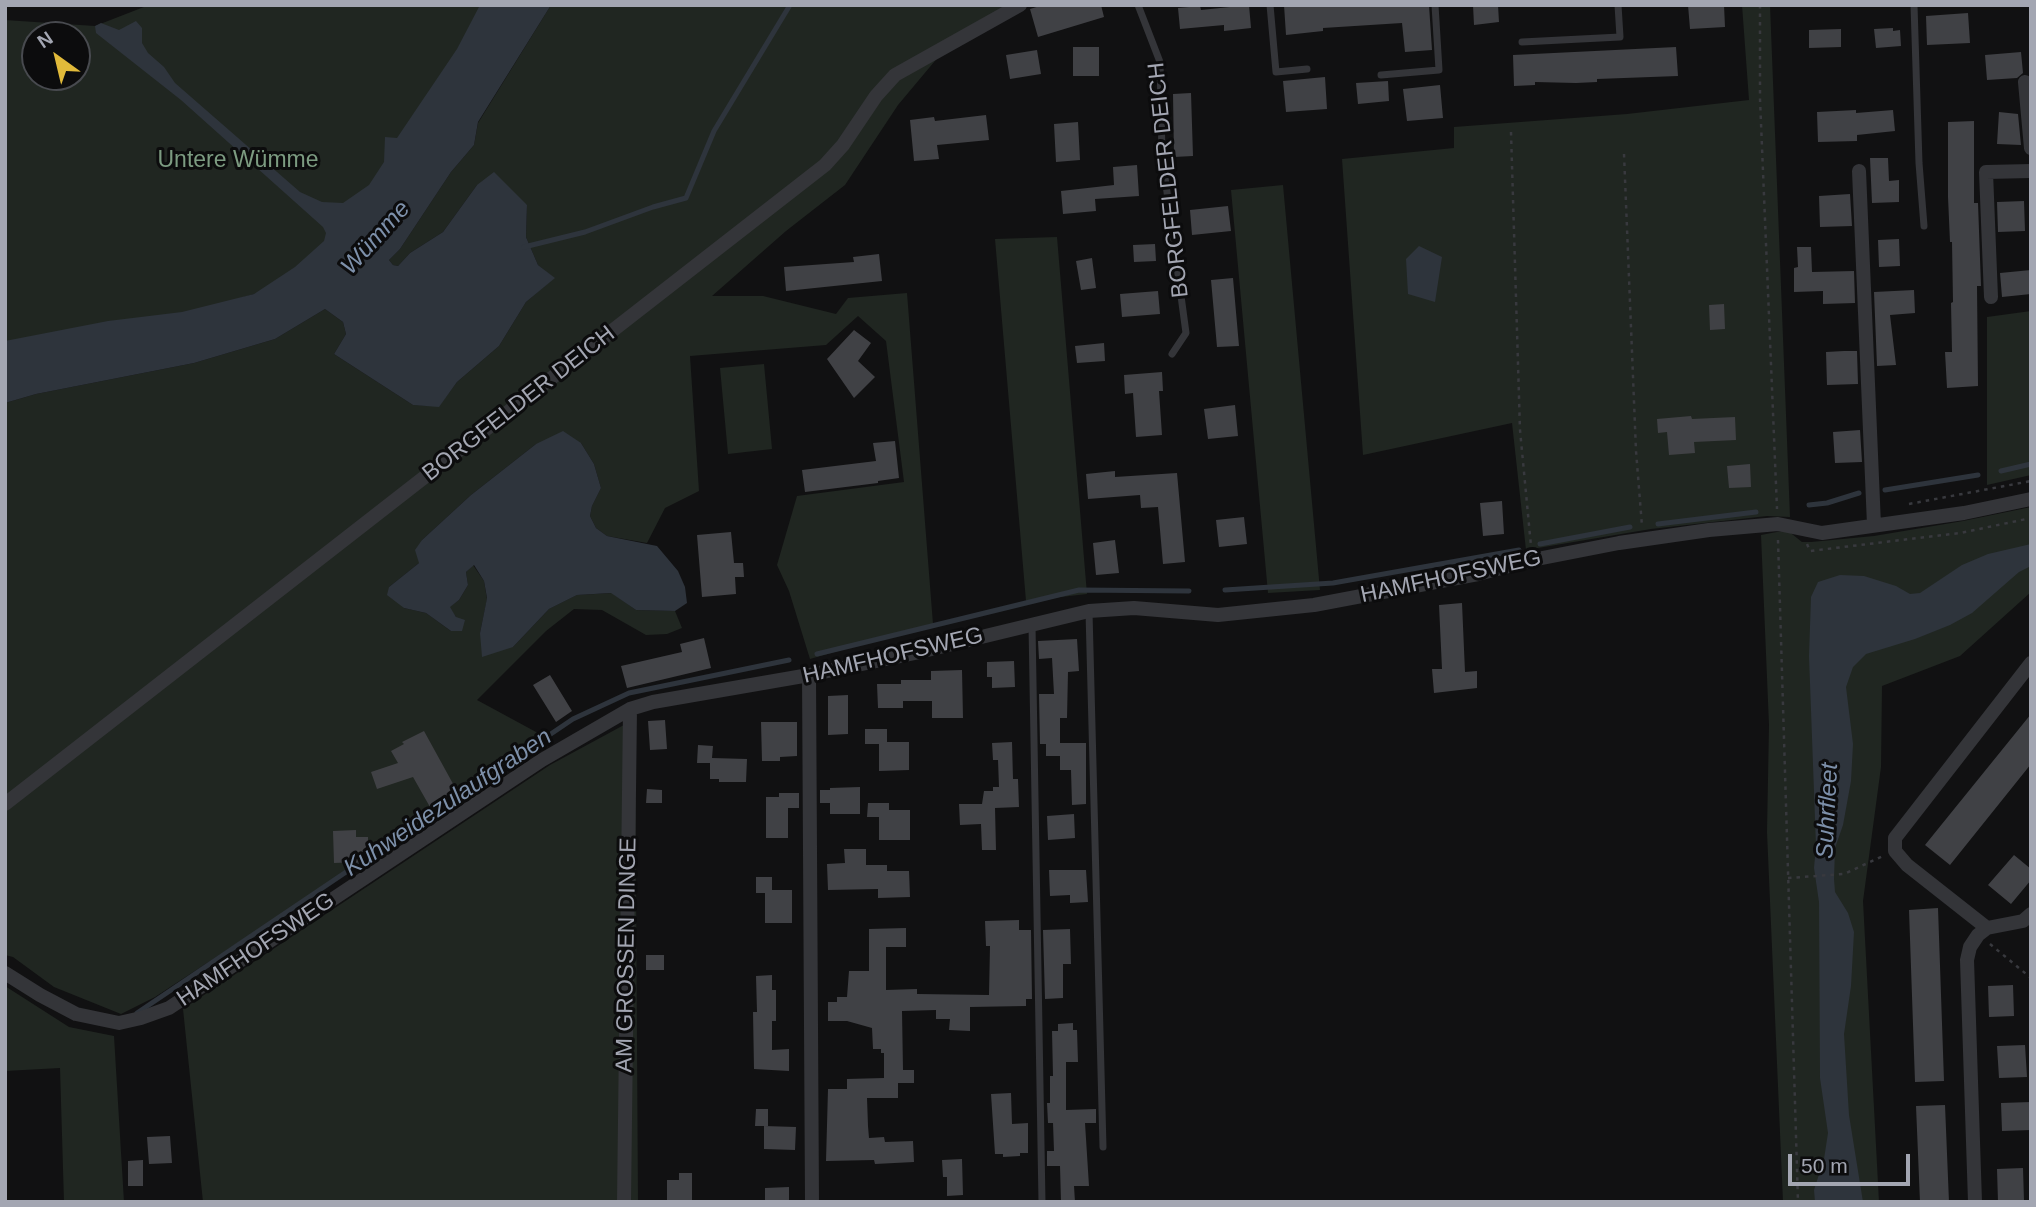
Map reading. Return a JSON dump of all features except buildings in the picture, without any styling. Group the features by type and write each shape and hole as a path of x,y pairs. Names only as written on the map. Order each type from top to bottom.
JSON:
{"street":[{"name":"BORGFELDER DEICH","path":"7,805 825,165 843,145 876,96 895,75 1020,5"},
{"path":"2025,82 2031,148"},
{"path":"1859,171 1874,525"},
{"path":"1990,297 1986,172 2031,171"},
{"name":"HAMFHOFSWEG","path":"5,973 76,1014 119,1023 169,1008 542,760 630,709 653,702 809,675 915,653 1089,611 1134,608 1218,615 1314,605 1643,540 1778,524 1822,533 1964,513 2031,499"},
{"path":"1982,931 1907,865 1895,851 1895,838 2031,663"},
{"path":"809,675 812,1202"},
{"name":"AM GROSSEN DINGE","path":"624,1202 630,709"},
{"path":"1975,1202 1967,960 1970,947 1982,931 2023,922 2031,914"}],"lane":[{"name":"BORGFELDER DEICH","path":"1138,5 1160,62 1162,155 1186,333 1172,354"},
{"path":"1270,5 1276,72 1307,69"},
{"path":"1381,75 1439,70 1435,5"},
{"path":"1522,42 1620,37 1619,5"},
{"path":"1914,5 1919,163 1924,226"},
{"path":"1089,611 1103,1147"},
{"path":"1032,624 1042,1202"}],"path":[{"path":"1760,5 1760,99 1778,524 1798,1202"},
{"path":"1511,132 1520,430 1532,560"},
{"path":"1625,154 1636,451 1643,540"},
{"path":"1899,506 2031,481"},
{"path":"1788,878 1844,874 1895,851"},
{"path":"1982,931 2031,978"}],"green space":[{"name":"Untere Wümme","path":"149,5 521,5 350,266 5,367 5,20 21,21 21,91 91,91 91,26"},
{"path":"551,5 1013,5 955,37 898,105 845,185 786,231 712,296 763,296 836,314 848,298 907,293 933,624 810,659 789,591 777,565 797,496 904,482 886,341 858,316 826,345 690,356 699,491 665,508 647,543 607,536 596,528 590,516 601,488 594,464 581,443 536,444 471,495 422,540 419,563 389,587 404,608 426,613 451,631 456,617 449,607 459,600 468,585 466,572 473,565 484,581 487,599 480,633 513,647 549,609 577,595 612,593 636,610 675,611 682,628 667,634 646,635 602,610 574,609 546,631 477,700 549,739 155,997 121,1014 54,987 13,957 5,955 5,403 36,394 194,363 275,339 325,309 343,322 346,334 334,354 413,405 439,406 457,382 499,346 526,302 554,278 538,265 526,237 527,205 477,185 443,232 410,253 398,266 389,260 400,249 451,172 474,145 478,123"},
{"path":"1742,5 1770,5 1790,517 1767,516 1651,529 1526,550 1512,423 1363,455 1342,159 1454,148 1454,127 1627,114 1749,100"},
{"path":"1283,185 1320,590 1268,593 1231,190"},
{"path":"1057,237 1087,594 1026,601 995,239"},
{"path":"2031,311 2031,475 1987,485 1987,317"},
{"path":"764,364 772,449 728,454 720,368"},
{"path":"2031,507 2031,592 1960,656 1882,686 1881,767 1863,901 1879,1202 1783,1202 1767,832 1769,725 1761,535 1787,530 1802,542 1874,536"},
{"path":"635,719 638,1202 203,1202 183,1009 550,765"},
{"path":"5,986 69,1027 114,1036 124,1202 64,1202 60,1068 5,1071"}],"water":[{"name":"Wümme","path":"480,5 551,5 478,122 474,145 451,172 400,249 389,260 398,266 410,253 443,232 477,185 494,172 527,205 526,237 538,265 555,278 526,302 499,346 457,382 439,407 413,405 334,354 346,334 343,322 325,309 275,339 194,363 36,394 5,403 5,341 108,321 182,312 254,294 295,267 324,241 326,233 323,227 181,100 96,33 95,26 101,23 119,30 136,21 142,28 142,43 148,53 164,67 175,83 300,192 322,202 343,203 369,185 384,162 385,137 397,138 457,49"},
{"path":"1419,246 1442,257 1435,302 1408,294 1406,259"},
{"path":"563,431 581,443 594,464 601,488 590,516 596,528 607,536 657,546 678,571 685,587 687,603 675,611 636,610 611,593 577,595 549,609 513,647 482,657 480,633 487,598 484,581 474,565 466,572 468,585 459,600 450,607 456,617 465,620 462,631 451,631 426,613 404,608 387,595 389,587 419,563 415,550 422,540 471,495 536,444"},
{"name":"Suhrfleet","path":"2031,544 2031,566 2019,572 1972,613 1915,639 1866,654 1853,667 1846,687 1853,744 1851,781 1843,825 1835,848 1834,879 1835,892 1848,913 1854,932 1851,986 1844,1034 1849,1115 1863,1202 1815,1202 1814,1190 1824,1159 1828,1133 1820,1078 1819,902 1814,868 1816,846 1809,656 1811,597 1818,582 1840,575 1864,576 1896,586 1910,594 1920,593 1962,565 1988,554"}],"waterway":[{"path":"524,247 585,232 686,198 714,131 790,5"},
{"name":"Kuhweidezulaufgraben","path":"2001,471 2031,464"},
{"name":"Kuhweidezulaufgraben","path":"1885,490 1978,475"},
{"name":"Kuhweidezulaufgraben","path":"1809,505 1827,503 1859,493"},
{"name":"Kuhweidezulaufgraben","path":"1658,524 1756,512"},
{"name":"Kuhweidezulaufgraben","path":"1540,544 1630,527"},
{"name":"Kuhweidezulaufgraben","path":"1225,590 1333,583 1519,550"},
{"name":"Kuhweidezulaufgraben","path":"817,654 1079,590 1189,591"},
{"name":"Kuhweidezulaufgraben","path":"137,1013 573,719 629,693 789,660"}]}
